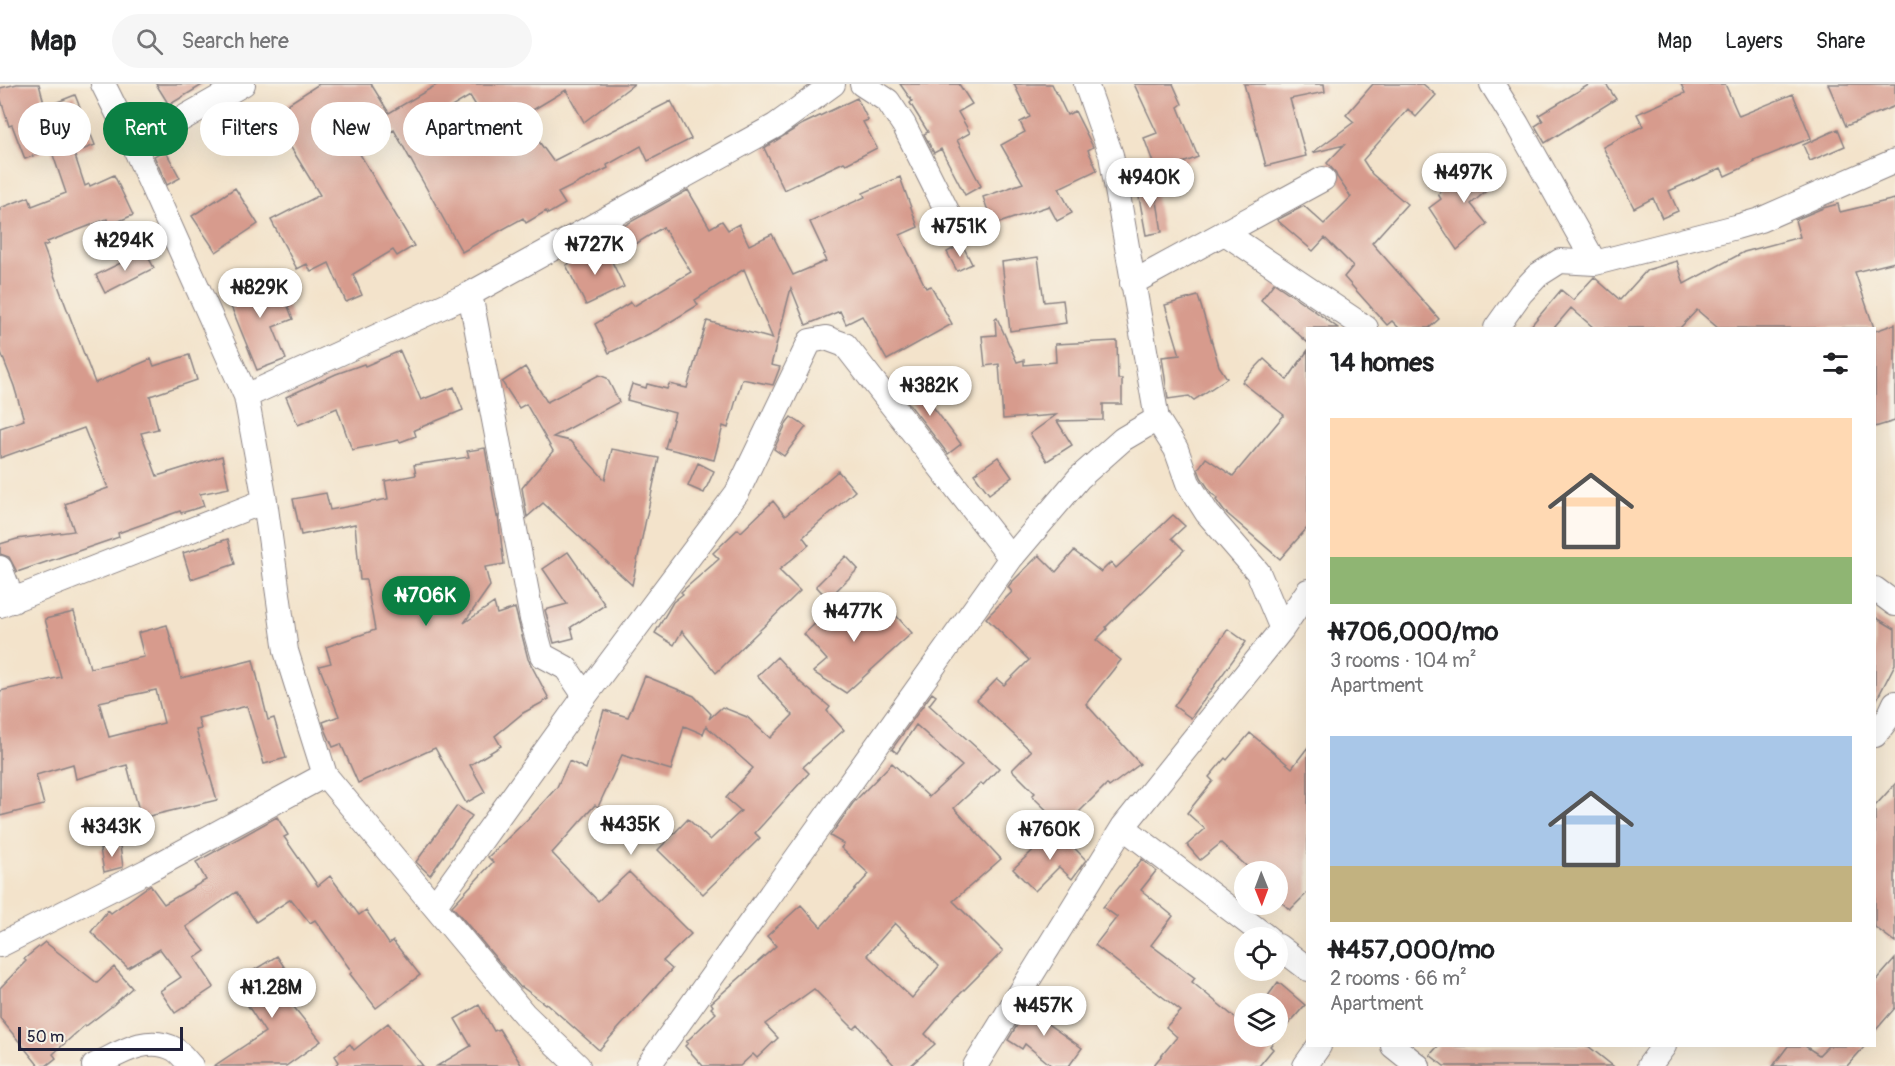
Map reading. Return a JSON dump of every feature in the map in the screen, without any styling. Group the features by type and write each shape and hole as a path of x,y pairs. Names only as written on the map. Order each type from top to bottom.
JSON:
{"street":[{"path":"103,84 112,102"},
{"path":"188,115 243,84"},
{"path":"246,396 470,294 775,126 833,84"},
{"path":"862,84 888,101 904,125 950,217"},
{"path":"1086,84 1111,155 1157,419 1176,449 1188,483 1207,513 1258,572 1282,629"},
{"path":"1492,84 1595,263"},
{"path":"138,156 246,396 265,501 286,651 325,775 524,1014 578,1066"},
{"path":"1497,327 1521,293 1538,275 1560,261 1595,263 1760,219 1895,161"},
{"path":"1132,283 1323,179"},
{"path":"1225,233 1365,327"},
{"path":"470,294 532,619 542,654 566,668 585,696"},
{"path":"435,905 585,696 737,493 810,341 826,338 845,345 1011,558"},
{"path":"648,1066 1011,558 1079,478 1123,439 1157,419"},
{"path":"0,568 7,603 265,501"},
{"path":"1876,590 1895,604"},
{"path":"975,1066 1123,827 1282,629 1306,594"},
{"path":"1876,734 1895,704"},
{"path":"0,945 147,871 325,775"},
{"path":"1123,827 1254,927"},
{"path":"1288,953 1306,967"},
{"path":"94,1066 136,1046 156,1043 176,1050 191,1066"},
{"path":"1305,1066 1318,1047"},
{"path":"1394,1047 1418,1066"},
{"path":"1649,1066 1663,1047"}],"building":[{"path":"17,84 39,84 44,102 18,102 18,141 12,125 9,126 0,97 0,88"},
{"path":"156,84 204,84 174,102 167,102"},
{"path":"319,84 371,84 382,102 311,102 311,156 361,156 414,246 397,256 393,250 353,274 362,295 346,302 329,263 311,272 307,264 297,269 271,220 320,195 296,156 299,156 299,102 291,102"},
{"path":"438,84 634,84 584,122 566,90 543,104 474,102 470,96 460,102 408,102"},
{"path":"900,84 959,84 972,104 958,112 970,133 957,140 981,186 965,195 941,149 934,153 924,134 928,132"},
{"path":"1014,84 1052,84 1067,115 1075,111 1093,147 1088,150 1097,170 1059,188 1072,213 1057,221 1049,206 993,225 983,197 1023,183 1001,145 1025,132 1020,122 1030,117"},
{"path":"1134,84 1173,84 1182,104 1178,107 1198,157 1157,173 1144,138 1157,133"},
{"path":"1244,84 1324,84 1325,92 1290,99 1306,156 1266,166"},
{"path":"1373,84 1423,84 1436,95 1416,117 1408,109 1363,160 1372,174 1407,204 1372,243 1439,319 1430,327 1398,327 1392,321 1387,325 1344,277 1353,266 1325,238 1313,251 1277,220 1304,206 1324,224 1351,197 1327,163 1344,145 1312,153 1354,122 1346,115"},
{"path":"1590,84 1606,84 1616,99 1545,143 1535,126 1543,121 1539,115"},
{"path":"1681,84 1725,84 1739,116 1793,94 1811,138 1754,161 1725,176 1721,168 1669,191 1678,211 1662,218 1653,198 1634,208 1603,147 1643,126 1637,114 1685,93"},
{"path":"1828,84 1895,84 1895,106 1846,126"},
{"path":"75,95 78,102 58,102"},
{"path":"857,98 868,120 863,122 877,148 846,164 844,162 784,190 764,148 801,125"},
{"path":"671,101 691,139 648,161 641,146 607,165 608,168 558,193 565,204 548,214 546,211 526,223 523,218 462,252 408,156 543,156 543,147 553,161"},
{"path":"403,105 403,146 394,130 391,132 391,112"},
{"path":"1838,129 1845,146 1810,161 1803,145"},
{"path":"91,135 95,145 91,147"},
{"path":"1490,155 1501,170 1481,182 1486,191 1471,204 1487,224 1457,250 1429,208 1441,199 1438,194"},
{"path":"53,156 75,156 85,186 114,175 133,215 110,225 107,219 47,242 48,244 43,246 95,383 151,359 154,366 189,355 197,380 150,396 158,429 141,433 157,476 222,456 229,488 200,494 204,506 181,513 180,511 118,533 119,537 17,572 9,557 0,554 0,544 17,539 74,531 65,504 108,488 84,428 0,458 0,428 24,420 0,350 0,208 29,197 32,206 66,193"},
{"path":"154,156 168,156 180,178 167,185"},
{"path":"900,177 918,227 900,235 926,288 931,286 952,324 887,360 862,316 846,324 840,311 806,325 791,288 771,365 780,367 773,385 742,379 728,428 723,426 714,460 665,448 675,413 627,400 632,384 646,388 647,384 667,389 669,384 687,388 707,321 773,339 744,269 695,300 698,305 657,330 609,353 595,324 631,302 634,306 691,272 663,227 621,253 609,234 688,190 710,228 722,221 728,230 739,224 749,245 772,234 793,275 826,261 810,222 865,197 863,193"},
{"path":"1154,183 1162,232 1146,235 1137,186"},
{"path":"235,188 258,224 216,252 192,216"},
{"path":"1895,199 1895,262 1855,272 1874,327 1717,327 1697,310 1681,327 1593,327 1571,308 1555,327 1530,327 1561,290 1573,300 1594,277 1620,300 1647,270 1677,261 1684,284 1744,252 1800,237 1795,220 1838,204 1840,212"},
{"path":"962,244 972,264 957,271 947,252"},
{"path":"605,247 624,287 586,305 566,265"},
{"path":"145,251 154,268 105,293 96,275"},
{"path":"1038,257 1044,302 1063,300 1066,323 1010,331 1002,262"},
{"path":"277,279 293,319 273,327 286,359 257,370 224,289 247,280 250,289"},
{"path":"1274,283 1337,327 1306,327 1306,341 1261,300"},
{"path":"1198,296 1219,366 1227,378 1194,400 1189,396 1168,399 1162,357 1180,355 1165,305"},
{"path":"997,318 1017,362 1024,360 1024,365 1056,362 1055,344 1117,341 1118,379 1122,379 1122,404 1103,404 1103,420 1057,421 1072,445 1047,461 1030,434 1056,415 1003,419 999,364 985,366 982,336 996,335 995,319"},
{"path":"1895,324 1895,421 1876,427 1876,331"},
{"path":"400,351 421,400 454,387 463,410 414,430 416,436 400,442 399,440 352,450 337,408 298,425 286,397 336,374 364,364 365,366"},
{"path":"1306,353 1306,529 1280,559 1224,511 1198,469 1206,458 1233,476 1284,415 1242,382 1264,359 1287,380"},
{"path":"525,367 547,402 599,375 607,378 619,402 553,437 570,441 605,480 612,449 659,458 632,585 543,503 527,517 522,488 553,451 526,404 519,408 502,382"},
{"path":"913,380 961,444 948,454 899,391"},
{"path":"791,417 806,427 784,456 774,449"},
{"path":"485,448 498,516 504,564 485,567 490,586 464,623 494,603 497,614 515,608 528,659 549,699 523,713 495,736 501,746 470,765 485,792 466,803 435,748 358,783 341,744 333,747 323,722 339,716 319,666 331,663 326,647 375,630 366,580 360,580 355,524 301,535 293,499 326,493 330,510 388,499 385,481 416,475 414,465 469,457 467,451"},
{"path":"998,457 1012,477 989,494 974,474"},
{"path":"698,463 714,471 704,493 688,486"},
{"path":"838,471 855,491 803,537 809,545 779,570 800,591 716,673 682,631 674,645 655,633 673,602 683,594 681,592 719,559 713,553 738,529 741,532 773,501 785,516"},
{"path":"1173,515 1185,526 1172,538 1184,550 1106,627 1107,629 1096,640 1121,660 1086,704 1140,764 1109,787 1107,784 1064,827 1032,796 1035,793 1012,770 1031,751 977,700 997,679 1004,685 1029,660 986,618 1012,592 1008,587 1011,583 1039,555 1056,572 1074,551 1101,572 1111,562 1116,568"},
{"path":"228,539 235,564 191,579 183,553"},
{"path":"568,552 605,605 571,627 574,638 554,643 545,610 567,604 543,569"},
{"path":"846,556 858,569 828,599 816,586"},
{"path":"845,596 874,621 889,608 912,633 846,693 813,672 827,660 804,634"},
{"path":"74,612 90,668 144,657 138,633 167,625 181,678 253,660 268,720 274,718 286,758 264,764 247,706 198,718 201,729 196,730 217,800 141,818 127,765 76,779 73,764 36,775 44,805 0,816 0,691 61,677 45,619","holes":["156,690 164,723 109,737 99,702"]},
{"path":"1876,618 1895,629 1895,664 1876,701"},
{"path":"1228,629 1246,642 1191,718 1174,706"},
{"path":"777,657 801,683 830,707 827,711 844,730 803,767 809,773 755,833 760,838 703,894 658,850 688,819 710,840 741,811 726,798 753,768 706,726 703,734 684,726 671,770 622,755 598,807 595,805 552,853 598,901 629,872 691,934 663,961 672,969 599,1050 546,1003 521,988 452,906 493,862 488,857 530,817 557,787 569,761 586,769 604,710 628,717 645,676 694,696 711,714 709,719 722,707 747,717 770,738 793,715 757,676"},
{"path":"932,693 936,696 929,705 999,768 983,785 981,783 954,808 1001,859 953,901 1003,951 956,998 925,1034 935,1044 910,1066 895,1066 858,1025 854,1029 814,989 765,1024 778,1038 757,1058 753,1054 740,1066 703,1066 685,1046 688,1043 686,1042 716,1013 711,1008 713,1006 711,1003 776,946 767,936 801,905 821,927 869,874 841,848 844,844 830,836 853,803 892,763 929,797 962,766 916,725 897,753 892,749","holes":["895,923 939,966 912,998 867,955"]},
{"path":"1250,733 1292,768 1306,750 1306,894 1290,910 1288,908 1288,861 1241,861 1221,843 1200,860 1187,845 1205,829 1187,813 1213,781 1209,777 1225,758 1227,760"},
{"path":"1895,784 1895,942 1876,928 1876,805"},
{"path":"457,806 472,816 430,875 416,862"},
{"path":"277,817 288,835 284,837 318,886 330,876 359,915 366,910 389,944 393,941 420,975 376,1008 350,974 352,972 315,920 310,923 291,899 256,922 236,892 186,927 205,951 195,958 214,987 175,1013 160,991 181,977 160,949 128,968 91,932 108,910 111,913 150,885 164,904 206,880 196,862"},
{"path":"1056,829 1086,860 1072,879 1059,867 1035,891 1013,869"},
{"path":"120,846 123,867 104,872 100,849"},
{"path":"1142,859 1156,871 1141,890 1173,916 1151,945 1195,978 1192,982 1234,1017 1234,1047 1271,1047 1273,1049 1259,1066 1153,1066 1177,1037 1166,1027 1181,1011 1095,945 1117,917 1103,907"},
{"path":"45,942 97,983 114,967 132,988 53,1054 56,1058 46,1066 39,1066 0,1018 0,988 26,961 24,959"},
{"path":"277,956 301,993 289,1001 321,1041 286,1066 214,1066 265,1032 233,983"},
{"path":"1895,959 1895,1008 1876,1030 1876,981"},
{"path":"1278,982 1305,1005 1288,1025 1288,993 1270,993"},
{"path":"1035,996 1051,1006 1042,1020 1082,1048 1069,1066 1052,1066 1025,1044 1022,1049 1008,1040"},
{"path":"479,1005 494,1031 499,1029 522,1066 437,1066 471,1046 455,1019"},
{"path":"388,1023 423,1066 334,1066 339,1062 335,1056 350,1044 354,1050"},
{"path":"1437,1047 1589,1047 1613,1066 1444,1066 1430,1055"},
{"path":"1787,1047 1807,1047 1819,1055 1827,1047 1864,1047 1847,1066 1773,1066"}]}
